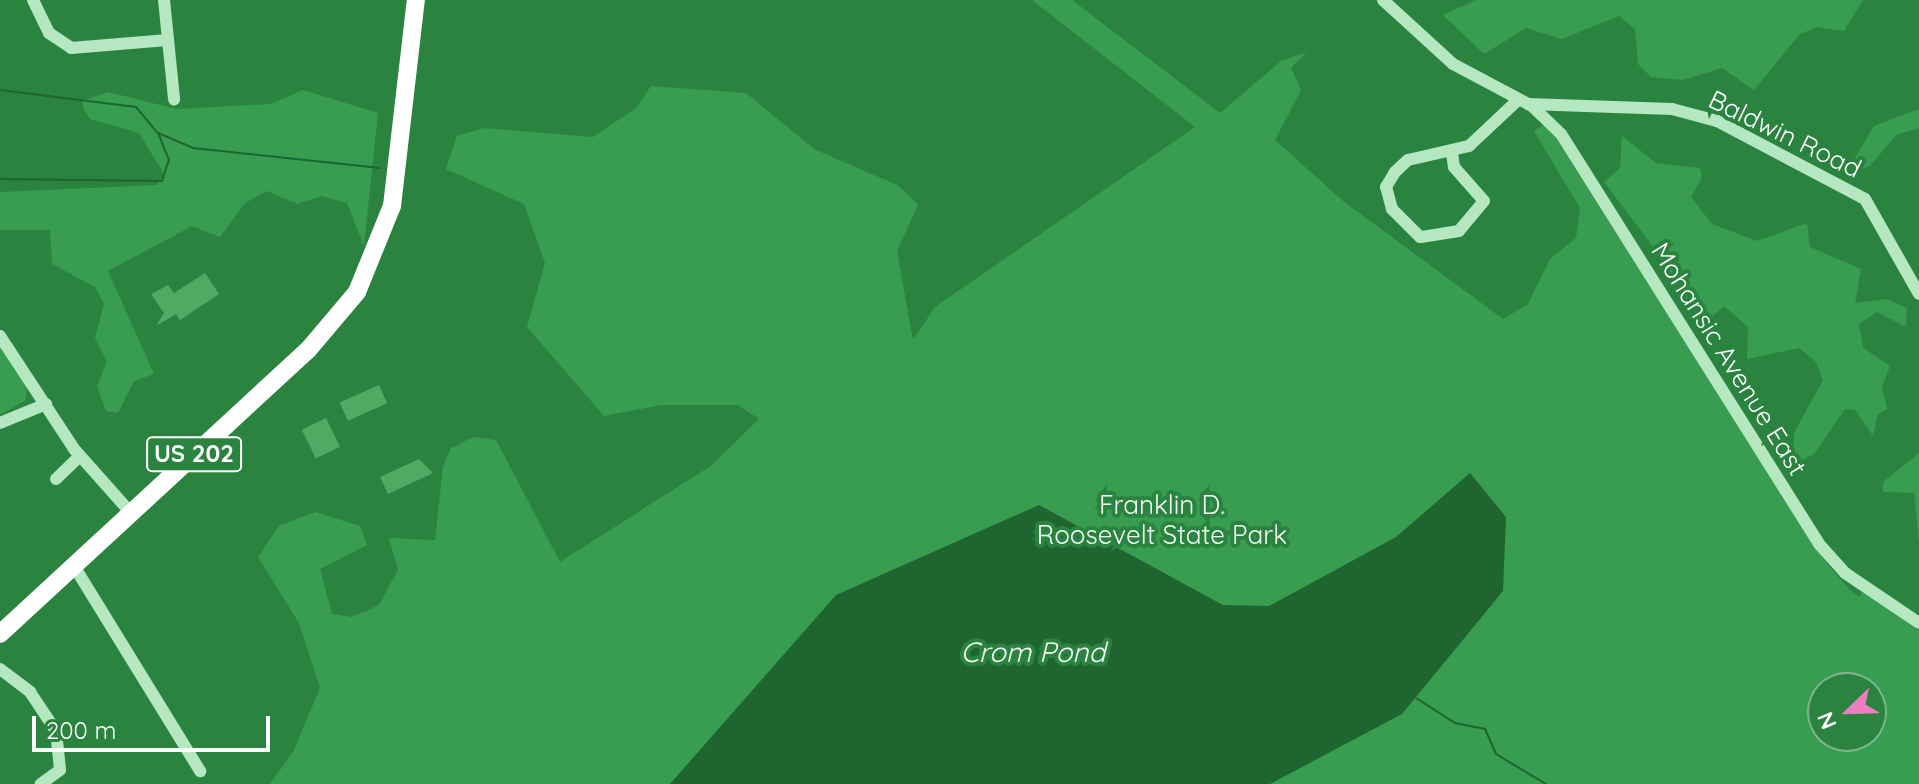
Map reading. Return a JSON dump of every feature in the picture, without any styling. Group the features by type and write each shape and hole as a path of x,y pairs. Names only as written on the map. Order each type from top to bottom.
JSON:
{"highway":[{"name":"US 202","path":"0,634 308,350 366,277 392,206 416,0"}],"street":[{"path":"33,0 49,33 71,48 168,40"},
{"path":"164,0 174,99"},
{"name":"Baldwin Road","path":"1383,0 1453,64 1522,101 1672,109 1717,121 1870,203 1919,294"},
{"path":"1452,153 1454,167 1484,201 1459,231 1420,237 1392,209 1386,187 1408,160 1452,153 1522,101"},
{"name":"Mohansic Avenue East","path":"1522,101 1572,149 1827,555 1919,623"},
{"path":"0,336 80,456 130,512"},
{"path":"0,423 46,404"},
{"path":"56,479 80,456"},
{"path":"74,566 200,771"},
{"path":"0,669 30,692 56,731 60,770 41,784"}],"green space":[{"name":"Franklin D. Roosevelt State Park","path":"1032,0 1072,0 1220,113 1281,61 1307,52 1291,68 1301,90 1275,140 1343,201 1503,319 1528,304 1550,259 1576,238 1580,208 1534,131 1546,123 1828,565 1853,593 1860,597 1862,590 1919,631 1919,784 270,784 293,752 320,688 299,623 258,557 279,526 315,512 360,526 367,545 320,569 332,614 352,617 379,605 398,570 389,538 435,540 443,467 451,448 473,437 496,440 560,562 712,465 759,419 738,405 661,405 604,416 527,327 545,263 524,204 446,169 457,136 484,128 593,137 636,108 651,86 746,93 814,149 899,186 918,205 897,251 913,340 935,307 1195,127"},
{"path":"1476,0 1863,0 1844,31 1816,27 1799,35 1754,90 1722,68 1683,80 1651,77 1638,64 1635,29 1619,16 1562,39 1526,28 1484,54 1443,15"},
{"path":"303,90 378,113 364,246 347,203 322,196 297,204 267,191 245,203 220,237 192,226 108,271 154,374 134,381 118,413 106,411 97,386 107,361 95,338 104,304 95,287 52,264 50,230 0,230 0,192 157,185 164,174 139,133 90,119 83,108 83,101 108,92 176,109 271,104"},
{"path":"1919,109 1919,128 1896,135 1870,166 1860,170 1852,163 1874,126"},
{"path":"1622,136 1656,163 1700,168 1702,178 1691,197 1712,224 1757,241 1807,223 1810,247 1861,269 1855,303 1887,299 1907,308 1906,327 1877,312 1859,324 1863,348 1890,366 1882,387 1887,409 1878,414 1873,436 1855,410 1845,409 1814,454 1803,460 1793,454 1794,433 1823,380 1816,362 1799,348 1747,359 1748,327 1724,306 1700,328 1693,320 1661,257 1604,182 1620,168"},
{"path":"0,343 27,385 26,400 0,415"},
{"path":"1919,453 1919,544 1914,493 1883,492 1883,482"}],"water":[{"name":"Crom Pond","path":"1470,473 1506,517 1503,591 1402,714 1270,784 670,784 836,595 1039,505 1223,605 1269,606 1396,537"}],"building":[{"path":"205,273 219,294 180,320 176,314 156,326 164,313 151,294 168,285 174,293"},
{"path":"379,385 387,403 348,421 340,402"},
{"path":"326,418 340,447 316,459 302,430"},
{"path":"419,459 433,473 388,494 380,477"}],"waterway":[{"path":"0,90 136,107 158,133 193,148 380,168"},
{"path":"0,179 162,181 169,160 158,133"},
{"path":"1416,698 1455,723 1485,729 1496,754 1546,784"}]}
